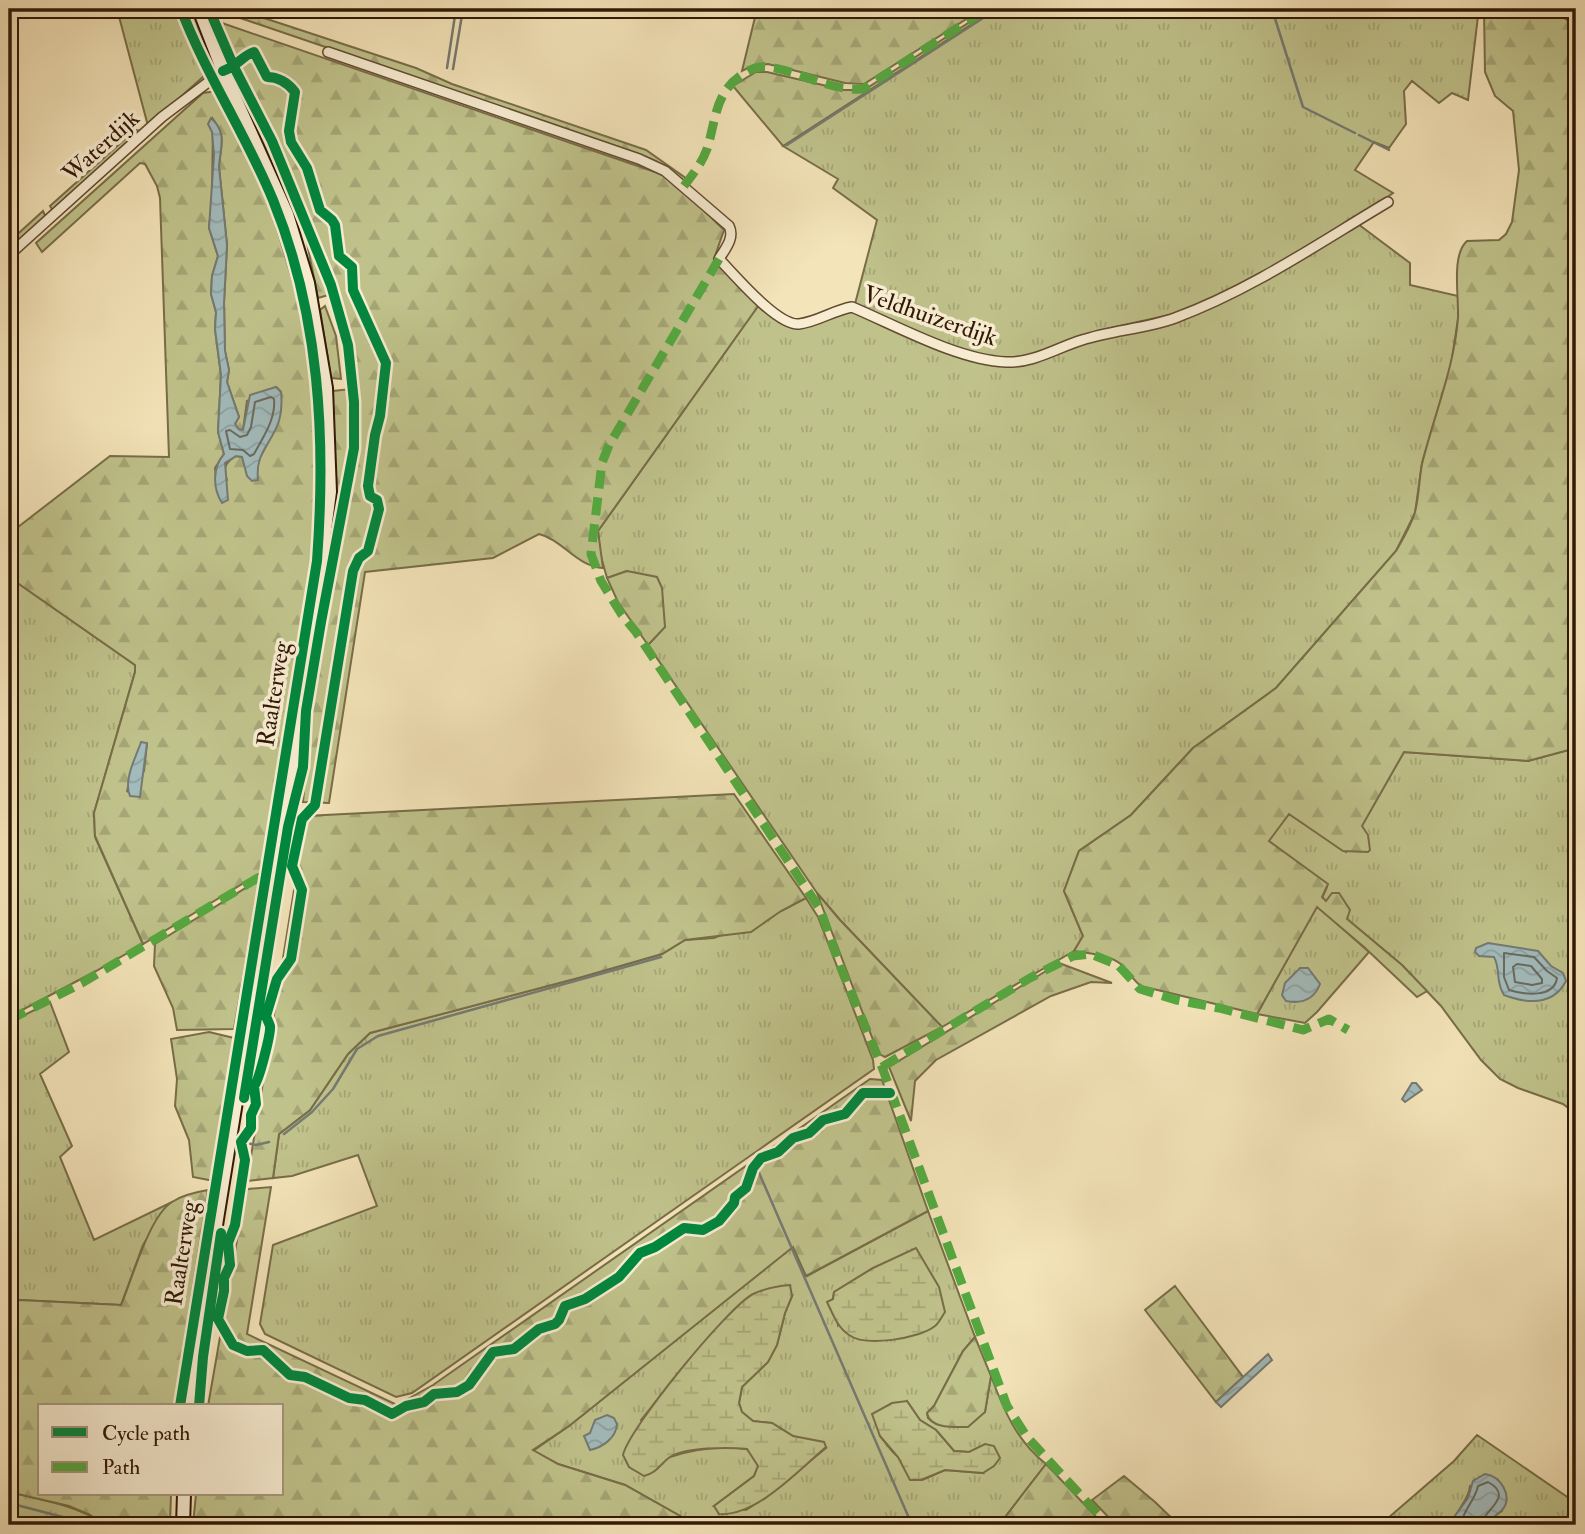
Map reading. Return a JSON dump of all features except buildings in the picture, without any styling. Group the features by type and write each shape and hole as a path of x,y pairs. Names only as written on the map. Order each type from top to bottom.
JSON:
{"main road":[{"name":"Raalterweg","path":"190,1404 195,1355 309,651 330,492 326,388 308,283 287,214 223,71 199,9"},
{"path":"183,1525 184,1496"}],"street":[{"name":"Veldhuizerdijk","path":"328,52 614,149 665,171 729,226 732,231 729,243 719,259 766,305 790,322 799,324 852,307 981,359 1007,362 1029,360 1082,340 1171,319 1229,296 1388,202"},
{"name":"Waterdijk","path":"9,255 176,105 223,71"}],"green space":[{"path":"117,9 178,9 204,76 148,126"},
{"path":"187,9 193,9 213,67 202,53"},
{"path":"214,9 234,9 267,19 416,68 452,84 646,150 687,179 682,182 656,161 636,153"},
{"path":"757,9 982,9 864,84 845,83 768,64 754,65 742,71"},
{"path":"990,9 995,9 783,146 733,86 756,72 767,72 844,90 864,90"},
{"path":"995,9 1478,9 1478,16 1468,100 1452,93 1439,103 1412,81 1404,91 1406,124 1389,148 1374,142 1355,170 1393,193 1349,224 1220,296 1174,314 1106,329 1022,358 998,359 950,347 855,304 877,220 833,188 838,179 783,146"},
{"path":"1484,9 1563,9 1559,14 1576,27 1576,748 1528,761 1404,752 1362,826 1368,835 1368,852 1343,851 1289,814 1269,841 1328,884 1322,897 1326,901 1332,893 1339,893 1350,910 1347,919 1402,965 1427,991 1417,997 1317,907 1257,1014 1141,986 1122,965 1112,959 1074,951 1083,936 1064,891 1079,851 1131,815 1193,748 1276,688 1396,551 1409,527 1416,506 1422,464 1456,337 1457,266 1462,247 1467,241 1499,240 1506,234 1512,222 1519,170 1513,111 1495,96 1485,72"},
{"path":"222,23 661,174 679,186 724,230 714,259 761,302 598,531 603,568 585,563 548,537 539,534 493,558 365,572 329,803 303,802 312,702 324,621 356,470 358,387 354,352 337,292 309,222 232,55"},
{"path":"230,72 234,72 272,146 312,240 307,243 299,215 286,200"},
{"path":"216,91 245,146 268,199 298,299 315,392 317,534 272,828 262,872 143,944 95,836 94,813 135,665 9,577 9,534 110,456 169,457 160,198 145,164 140,163 42,252 36,243 203,93","holes":["213,119 222,142 219,167 227,245 224,303 225,351 229,370 227,382 239,417 235,424 239,430 243,430 247,401 276,387 281,392 277,421 256,465 245,465 242,457 236,456 226,466 227,480 217,487 215,468 224,454 218,432 221,375 215,329 216,312 211,294 212,276 218,256 209,228","147,743 144,771 127,792 132,767"]},
{"path":"135,130 142,131 53,211 50,206"},
{"path":"43,211 46,218 9,251 9,242"},
{"path":"1358,224 1410,263 1410,285 1458,296 1458,319 1451,365 1422,463 1415,513 1396,551 1276,688 1193,748 1131,815 1079,851 1064,891 1083,936 1074,951 942,1027 817,893 648,645 665,627 627,571 607,578 600,553 598,531 761,302 789,324 851,310 962,356 1043,359 1085,343 1179,319"},
{"path":"312,240 332,294 318,298 307,243"},
{"path":"325,306 336,336 341,379 331,378 320,310"},
{"path":"351,389 350,443 334,540 333,391"},
{"path":"627,571 657,577 662,588 665,627 648,645 618,602 607,578"},
{"path":"9,577 135,665 94,813 95,837 143,944 9,1017"},
{"path":"1576,748 1576,1114 1563,1104 1500,1079 1481,1060 1441,1006 1402,965 1322,898 1327,887 1268,841 1289,814 1346,852 1404,752 1528,761"},
{"path":"734,794 806,898 751,932 685,940 662,954 370,1033 348,1054 310,1110 279,1134 273,1178 247,1181 306,816"},
{"path":"260,879 234,1029 177,1030 173,1008 154,966 155,944"},
{"path":"817,893 942,1027 885,1057 878,1053"},
{"path":"806,898 818,917 873,1060 874,1069 412,1393 396,1397 265,1334 260,1324 273,1245 377,1206 358,1155 292,1176 273,1178 279,1134 310,1110 348,1054 370,1033 662,954 685,940 714,938"},
{"path":"1317,906 1369,952 1305,1023 1257,1014"},
{"path":"1059,963 1112,983 1091,982 1051,996 936,1060 915,1081 911,1121 889,1067"},
{"path":"50,1002 69,1052 40,1074 72,1146 60,1157 94,1240 170,1203 143,1245 121,1305 20,1300 9,1303 9,1023"},
{"path":"209,1032 237,1040 214,1181 193,1177 189,1140 175,1106 177,1079 171,1039"},
{"path":"870,1079 882,1080 928,1211 806,1276 793,1247 569,1426 533,1450 558,1464 625,1485 696,1525 193,1525 196,1496 284,1496 284,1404 208,1404 248,1189 271,1187 247,1334 397,1405 433,1385"},
{"path":"208,1190 174,1404 38,1404 38,1496 171,1496 170,1525 104,1525 90,1515 69,1506 9,1492 9,1303 19,1300 121,1305 156,1220 172,1202"},
{"path":"928,1211 975,1337 963,1351 934,1406 927,1413 928,1418 935,1423 949,1426 985,1412 991,1376 1012,1424 1027,1445 1046,1464 999,1525 696,1525 625,1485 558,1464 533,1451 569,1426 793,1246 807,1276","holes":["873,1268 838,1325 834,1292","792,1296 777,1345 768,1362 742,1387 739,1403 742,1412 753,1421 772,1423 793,1436 826,1448 746,1510 714,1506 754,1476 758,1466 747,1449 708,1449 670,1457 641,1420 700,1347","907,1401 920,1420 936,1430 954,1451 969,1452 983,1473 945,1470 922,1480 880,1436"]},
{"path":"916,1248 939,1287 945,1312 938,1323 917,1335 892,1340 857,1339 845,1332 827,1302 833,1299 834,1292 873,1268"},
{"path":"790,1285 792,1296 777,1345 768,1362 742,1387 739,1403 742,1412 753,1421 772,1423 793,1436 824,1442 826,1447 762,1500 733,1513 719,1514 714,1506 754,1476 758,1466 747,1449 686,1451 670,1457 655,1471 644,1476 629,1467 623,1455 629,1441 660,1396 702,1344 753,1294"},
{"path":"1175,1286 1243,1377 1216,1402 1145,1310"},
{"path":"975,1337 991,1376 985,1412 968,1427 950,1427 933,1422 927,1413 934,1406 963,1351"},
{"path":"907,1401 920,1420 936,1430 954,1451 969,1452 985,1444 994,1446 1000,1458 983,1473 945,1470 921,1480 910,1480 898,1457 880,1436 872,1414 892,1403"},
{"path":"1477,1435 1576,1503 1576,1525 1488,1525 1491,1518 1502,1511 1502,1485 1497,1479 1470,1486 1455,1519 1455,1525 1380,1525 1454,1461"},
{"path":"1046,1464 1104,1525 999,1525"},
{"path":"1124,1476 1179,1525 1116,1525 1092,1500"},
{"path":"9,1492 71,1508 105,1524 9,1525"}],"water":[{"path":"211,118 220,129 222,141 219,167 227,245 225,351 229,370 227,382 239,417 235,424 243,430 250,395 276,387 281,392 282,399 276,429 261,455 258,480 252,481 247,476 242,457 236,456 225,463 228,500 222,503 215,477 224,454 218,432 221,375 215,329 216,312 211,294 212,276 218,256 209,228 214,155 212,132 208,124"},
{"path":"141,742 147,743 140,797 130,796 129,776"},
{"path":"1488,943 1538,951 1551,966 1563,973 1566,981 1554,995 1539,1001 1504,995 1494,957 1479,956 1475,952 1476,948"},
{"path":"1300,968 1308,968 1320,984 1307,1000 1286,1001 1282,995 1285,983"},
{"path":"1412,1083 1416,1083 1422,1090 1405,1102 1402,1099"},
{"path":"1268,1354 1272,1360 1221,1407 1216,1402"},
{"path":"607,1415 614,1418 617,1424 614,1434 600,1447 590,1450 584,1436 590,1433 595,1420"},
{"path":"1485,1474 1500,1482 1506,1492 1506,1504 1488,1525 1455,1525 1454,1517 1468,1498 1473,1481"}],"waterway":[{"path":"447,68 456,9"},
{"path":"453,69 463,9"},
{"path":"787,145 997,9"},
{"path":"1272,9 1303,107 1355,133"},
{"path":"1359,135 1389,150"},
{"path":"284,1134 312,1112 333,1089 357,1049 378,1036 661,957"},
{"path":"247,1143 256,1145 269,1142"},
{"path":"757,1168 912,1525"},
{"path":"9,1503 88,1525"}],"marked path":[{"path":"684,186 705,154 718,105 723,96 737,78 748,71 768,67 838,87 863,89 987,9"},
{"path":"719,259 609,445 602,463 591,554 601,581 622,615 636,632 820,909 882,1067 1007,1406 1027,1437 1108,1525"},
{"path":"9,1020 82,983 266,873"},
{"path":"882,1067 1030,978 1073,956 1091,954 1118,965 1140,989 1176,1000 1303,1030 1329,1019 1348,1030"}],"cycle path":[{"path":"180,1404 317,561 321,469 316,378 310,333 289,244 251,152 202,57 181,9"},
{"path":"209,9 234,67 272,141 331,285 348,345 354,402 354,448 321,622 306,711 303,767 288,827 244,1098"},
{"path":"223,71 254,52 267,77 282,81 295,92 289,131 291,142 307,168 320,210 335,225 339,256 352,267 353,290 386,363 368,486 370,496 377,500 379,509 368,551 359,558 353,571 315,805 302,819 292,866 302,890 291,959 277,979 266,1016 270,1030 262,1067 254,1086 256,1104 251,1115 251,1128 241,1142 245,1160 235,1225 228,1243 230,1265 224,1278 218,1319 233,1345 247,1351 263,1350 290,1375 305,1377 349,1398 365,1400 392,1414 406,1406 424,1402 434,1394 457,1392 469,1385 493,1352 514,1349 539,1329 555,1324 565,1306 585,1299 619,1277 640,1253 655,1247 684,1228 703,1230 719,1221 734,1203 735,1197 746,1188 753,1168 761,1158 778,1152 793,1138 809,1133 823,1120 845,1114 863,1093 890,1093"},
{"path":"199,1404 203,1357 221,1233"}]}
